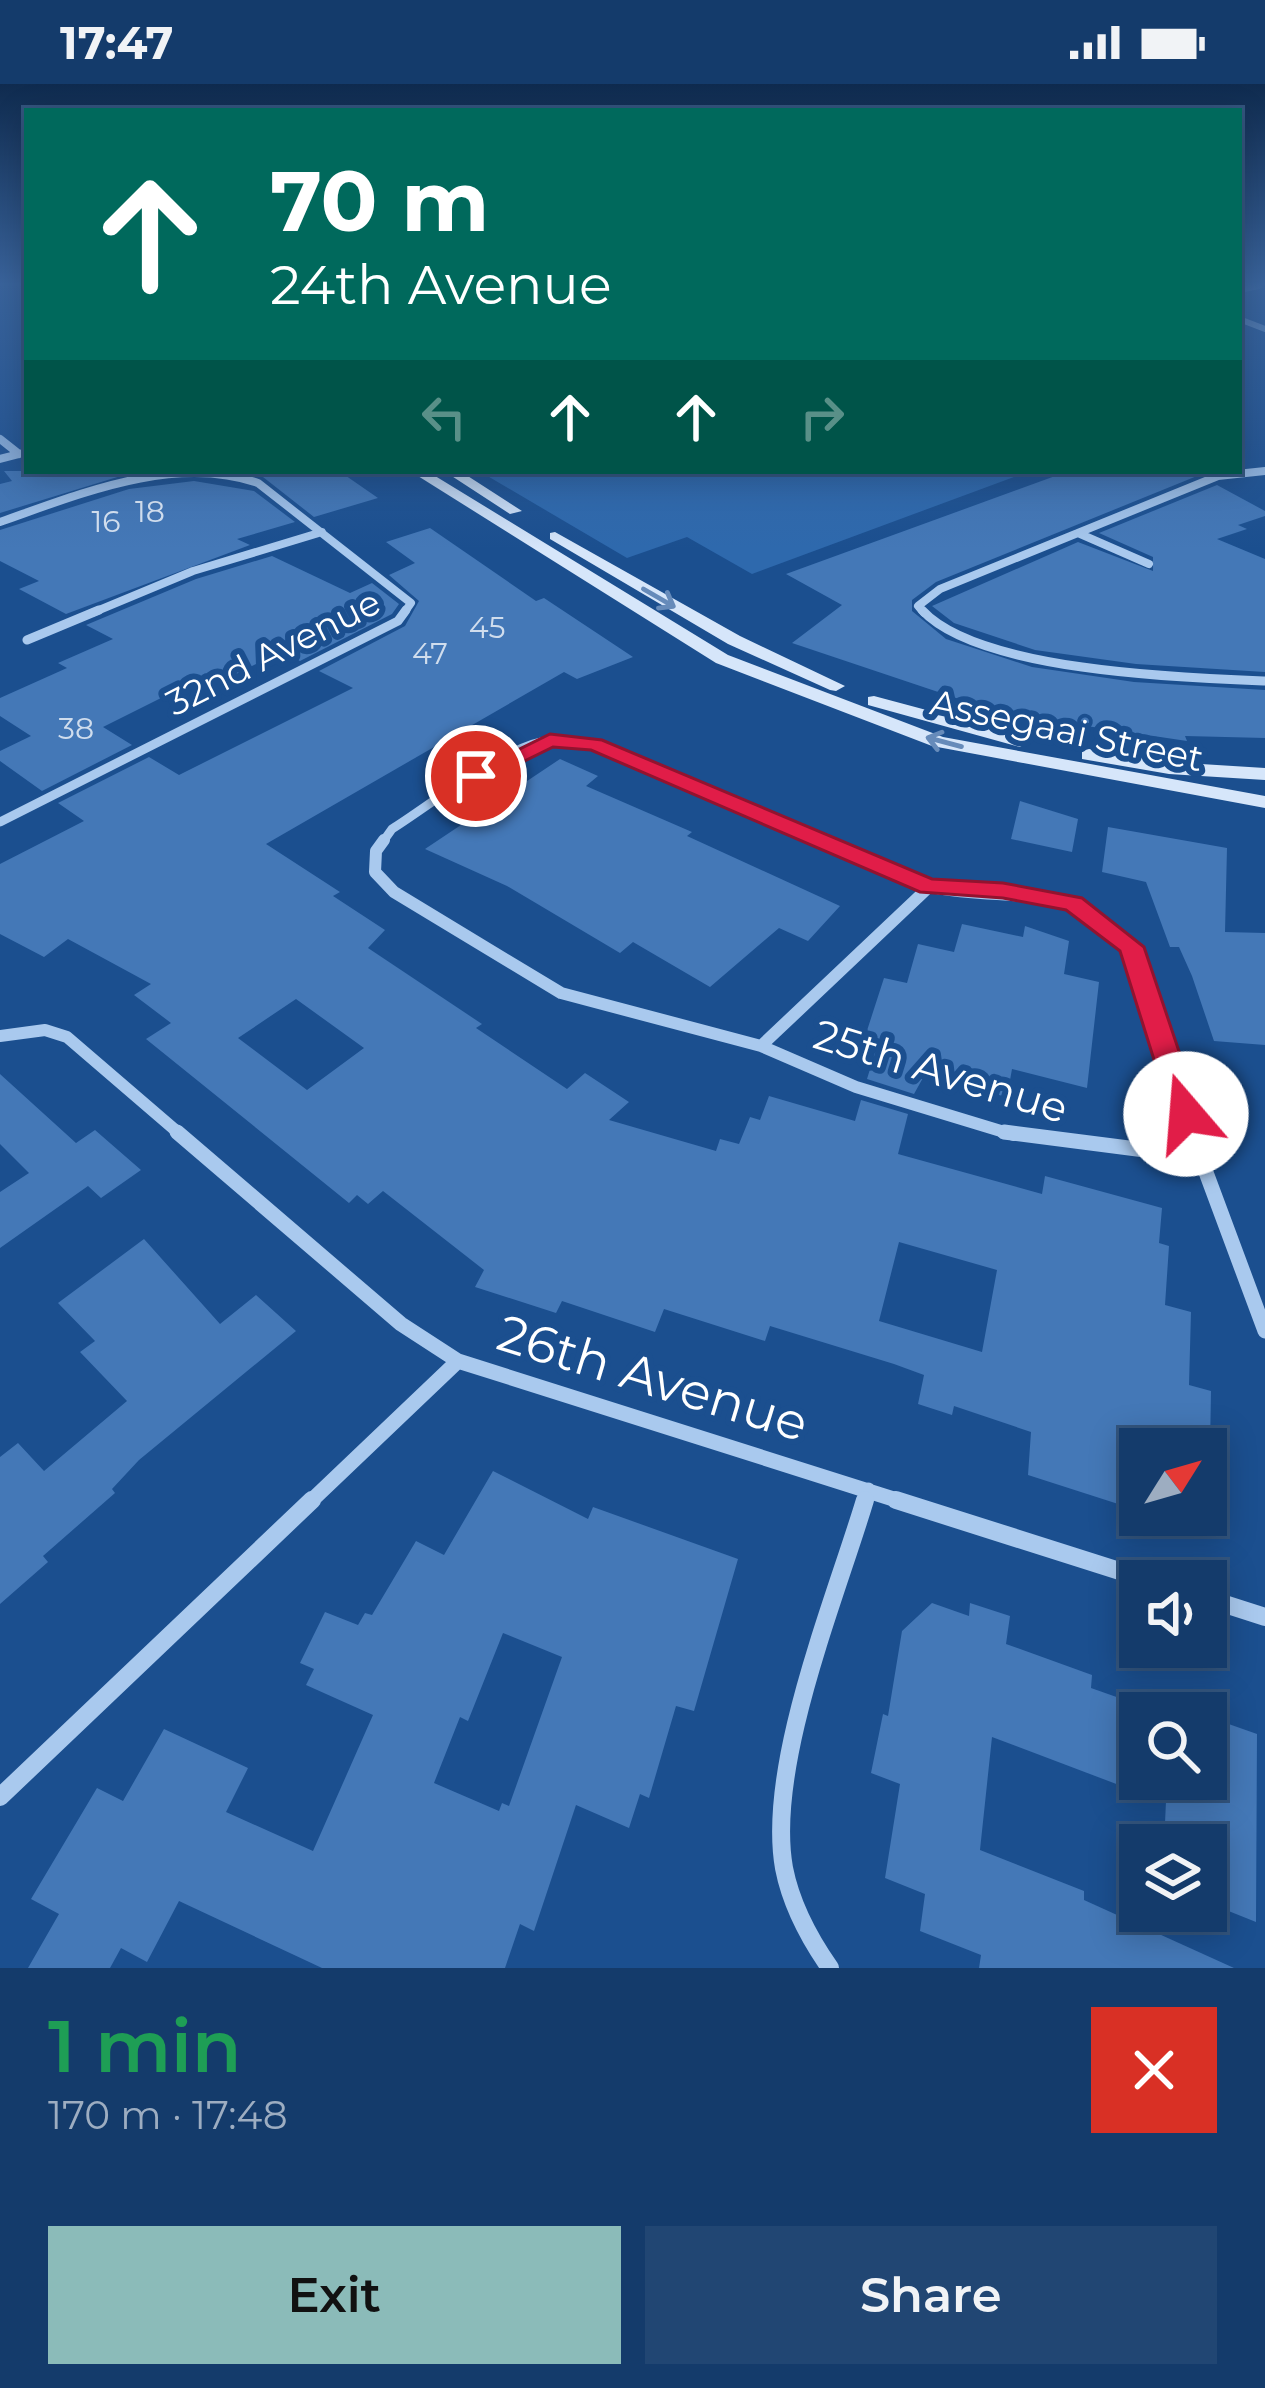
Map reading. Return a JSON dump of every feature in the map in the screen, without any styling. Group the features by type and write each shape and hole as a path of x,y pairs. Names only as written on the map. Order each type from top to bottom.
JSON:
{"street":[{"path":"0,439 23,453"},
{"path":"0,459 23,453"},
{"name":"32nd Avenue","path":"0,522 143,482 220,474"},
{"name":"32nd Avenue","path":"0,822 407,613 411,603 405,596 258,483 233,474"},
{"name":"Assegaai Street","path":"422,474 722,659 939,742 1265,802"},
{"name":"Assegaai Street","path":"456,474 686,614 860,696 1062,751 1169,768 1265,774"},
{"path":"1233,474 1217,476 925,597 918,606 934,627 980,644 1103,668 1265,681"},
{"path":"27,640 194,571 322,532"},
{"path":"1078,533 1149,564"},
{"path":"760,1046 585,1002 544,986 380,881 374,863 383,838 404,820 512,754 564,739 595,744 929,886 1050,896 1112,927 1131,947 1199,1156 1265,1331"},
{"name":"25th Avenue","path":"929,886 760,1046 856,1088 1022,1137 1199,1156"},
{"path":"0,1036 46,1030 67,1037 401,1324 458,1361"},
{"name":"26th Avenue","path":"0,1797 458,1361 1119,1571"},
{"path":"830,1968 791,1895 782,1848 788,1779 868,1490"},
{"path":"1227,1605 1265,1617"}],"shaded area":[{"path":"484,474 1022,474 752,574 687,537 627,558"}],"building":[{"path":"4,471 127,474 0,513 0,484 12,481"},
{"path":"254,474 343,474 378,498 314,517"},
{"path":"1061,474 1194,474 1197,476 936,582 912,600 912,611 946,639 1032,667 1134,682 1265,690 1265,738 1185,736 1187,741 960,707 962,700 792,643 842,605 786,574"},
{"path":"194,481 254,491 295,522 237,539 250,545 66,614 19,589 39,581 0,561 0,530 129,489"},
{"path":"1217,485 1265,511 1265,516 1238,525 1247,529 1217,539 1265,559 1265,672 1136,664 1035,650 954,623 932,606 1078,542 1153,571 1153,557 1099,533"},
{"path":"430,528 536,601 544,598 633,657 577,679 564,672 266,844 340,892 333,896 385,930 368,948 482,1024 476,1028 567,1089 585,1073 629,1102 609,1120 716,1151 720,1139 739,1144 750,1117 760,1120 769,1096 855,1121 861,1100 908,1114 898,1154 1042,1194 1045,1176 1162,1208 1159,1243 1169,1246 1165,1305 1191,1312 1189,1385 1211,1391 1210,1428 1119,1428 1119,1504 1028,1475 1031,1432 954,1406 952,1415 918,1404 924,1375 894,1364 770,1326 765,1341 664,1309 655,1332 562,1301 556,1313 475,1287 484,1270 383,1191 368,1204 357,1195 349,1203 146,1039 171,1023 134,995 151,984 68,939 44,957 0,934 0,864 84,821 58,803 149,757 179,775 353,688 319,671 405,626 419,601 389,575 415,563 386,542","holes":["296,999 364,1048 307,1090 238,1038","899,1242 997,1270 982,1352 879,1321"]},
{"path":"272,556 350,593 372,583 399,604 392,614 300,661 282,651 232,676 219,669 103,727 132,745 42,791 0,761 0,751 31,736 0,716 0,698 67,668 58,663 113,639 86,625 196,579"},
{"path":"560,759 598,776 586,786 692,832 687,836 840,906 808,941 779,928 710,987 633,942 620,953 507,886 425,849"},
{"path":"1020,801 1078,819 1072,852 1011,839"},
{"path":"1108,827 1227,848 1225,932 1265,933 1265,1045 1214,1041 1192,976 1179,947 1170,947 1146,882 1102,872"},
{"path":"962,924 1023,937 1025,926 1069,941 1064,974 1099,982 1087,1088 1012,1069 1007,1097 924,1076 914,1094 867,1079 877,1046 863,1043 884,978 907,983 918,944 954,952"},
{"path":"0,1074 76,1143 95,1130 141,1170 101,1198 88,1186 0,1248 0,1192 29,1173 0,1144"},
{"path":"144,1239 220,1324 256,1295 296,1331 139,1460 112,1489 115,1493 43,1556 48,1562 0,1604 0,1457 18,1443 44,1471 127,1401 80,1352 95,1341 58,1303"},
{"path":"493,1471 588,1519 593,1507 738,1559 694,1711 676,1706 649,1798 640,1794 629,1828 576,1805 534,1931 520,1924 505,1968 322,1968 179,1901 147,1962 121,1948 110,1968 28,1968 59,1914 31,1899 97,1788 123,1801 164,1729 248,1768 226,1812 313,1851 373,1715 306,1685 314,1669 300,1663 325,1612 358,1625 365,1613 372,1615 416,1541 444,1555","holes":["503,1633 562,1657 509,1806 502,1803 499,1811 434,1783 460,1717 468,1721"]},
{"path":"932,1603 969,1616 970,1603 1010,1616 1006,1644 1092,1675 1091,1688 1119,1698 1119,1785 992,1737 980,1850 1084,1891 1084,1900 1119,1916 1119,1932 1155,1932 1234,1968 979,1968 981,1955 920,1931 925,1894 885,1878 900,1784 871,1773 883,1714 888,1716 902,1631"},
{"path":"1227,1723 1257,1734 1256,1922 1227,1910 1227,1824 1165,1824 1166,1800 1227,1800"}],"route":[{"path":"476,776 512,754 550,740 595,744 929,886 1050,896 1093,913 1131,947 1186,1114"}]}
